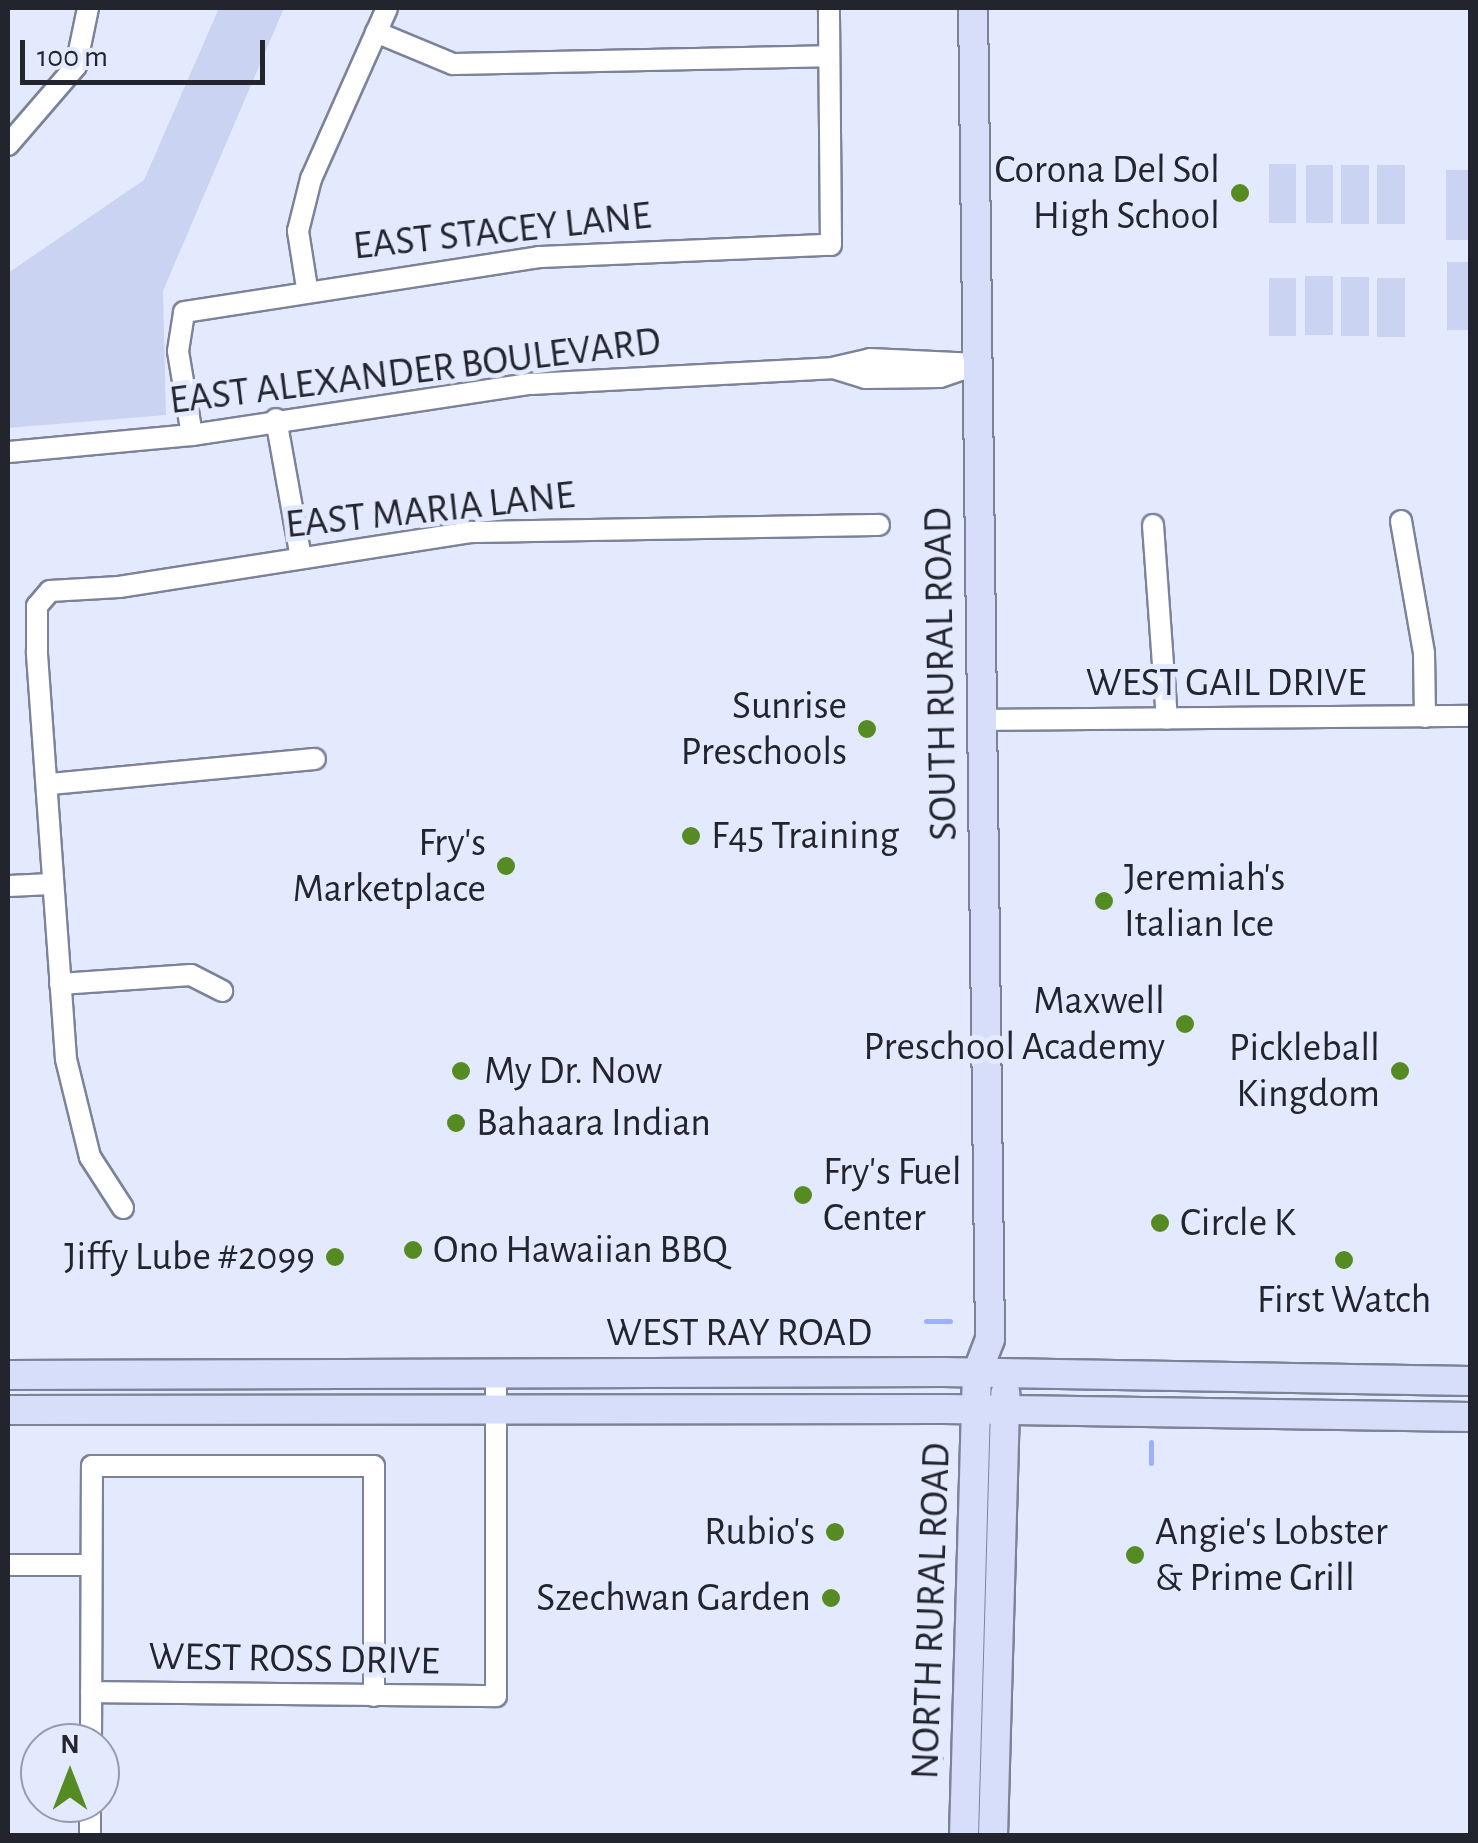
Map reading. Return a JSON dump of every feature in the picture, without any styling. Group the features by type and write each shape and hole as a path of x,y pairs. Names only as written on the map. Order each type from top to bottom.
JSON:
{"main road":[{"name":"SOUTH RURAL ROAD","path":"973,8 991,1391"},
{"name":"WEST RAY ROAD","path":"8,1375 496,1374 991,1391 1470,1417"},
{"name":"WEST RAY ROAD","path":"8,1410 498,1410 991,1391 1470,1381"},
{"name":"NORTH RURAL ROAD","path":"964,1836 991,1391"},
{"name":"NORTH RURAL ROAD","path":"991,1391 993,1836"}],"street":[{"path":"8,145 40,114 76,66 90,8"},
{"path":"308,288 298,232 311,179 387,8"},
{"path":"376,32 452,64 829,56 829,8"},
{"name":"EAST STACEY LANE","path":"192,434 178,351 184,312 308,288 539,257 831,246 829,56"},
{"name":"EAST ALEXANDER BOULEVARD","path":"8,452 192,434 531,384 832,368 870,358 977,364"},
{"path":"276,419 302,558"},
{"path":"1400,521 1424,654 1425,716"},
{"name":"EAST MARIA LANE","path":"50,784 36,651 36,606 50,591 119,587 472,532 879,525"},
{"path":"1153,525 1167,718"},
{"name":"WEST GAIL DRIVE","path":"982,720 1470,716"},
{"path":"123,1208 90,1157 66,1059 52,884 50,784 315,759"},
{"path":"8,886 52,884"},
{"path":"60,984 191,975 222,991"},
{"path":"496,1374 498,1410"},
{"name":"WEST ROSS DRIVE","path":"91,1692 496,1696 498,1410"},
{"path":"90,1723 92,1466 374,1466 374,1696"},
{"path":"8,1565 91,1565"}],"shaded area":[{"path":"219,8 284,8 163,291 166,415 8,428 8,273 144,180"},
{"path":"1269,164 1296,164 1296,223 1269,223"},
{"path":"1306,165 1333,165 1333,223 1306,223"},
{"path":"1341,165 1369,165 1369,224 1341,224"},
{"path":"1377,165 1405,165 1405,224 1377,224"},
{"path":"1446,170 1470,170 1470,240 1446,240"},
{"path":"1447,262 1470,262 1470,330 1447,330"},
{"path":"1305,276 1333,276 1333,335 1305,335"},
{"path":"1341,277 1369,277 1369,336 1341,336"},
{"path":"1269,278 1296,278 1296,336 1269,336"},
{"path":"1377,278 1405,278 1405,337 1377,337"}],"waterway":[{"path":"926,1321 950,1321"},
{"path":"1151,1442 1151,1463"},
{"path":"920,1757 941,1758"}],"place":[{"name":"Corona Del Sol High School","path":"1240,193"},
{"name":"Sunrise Preschools","path":"867,729"},
{"name":"F45 Training","path":"691,836"},
{"name":"Fry's Marketplace","path":"506,866"},
{"name":"Jeremiah's Italian Ice","path":"1104,901"},
{"name":"Maxwell Preschool Academy","path":"1185,1024"},
{"name":"My Dr. Now","path":"461,1071"},
{"name":"Pickleball Kingdom","path":"1400,1071"},
{"name":"Bahaara Indian","path":"456,1123"},
{"name":"Fry's Fuel Center","path":"803,1195"},
{"name":"Circle K","path":"1160,1223"},
{"name":"Ono Hawaiian BBQ","path":"413,1250"},
{"name":"Jiffy Lube #2099","path":"335,1257"},
{"name":"First Watch","path":"1344,1260"},
{"name":"Rubio's","path":"835,1532"},
{"name":"Angie's Lobster & Prime Grill","path":"1135,1555"},
{"name":"Szechwan Garden","path":"831,1598"}]}
